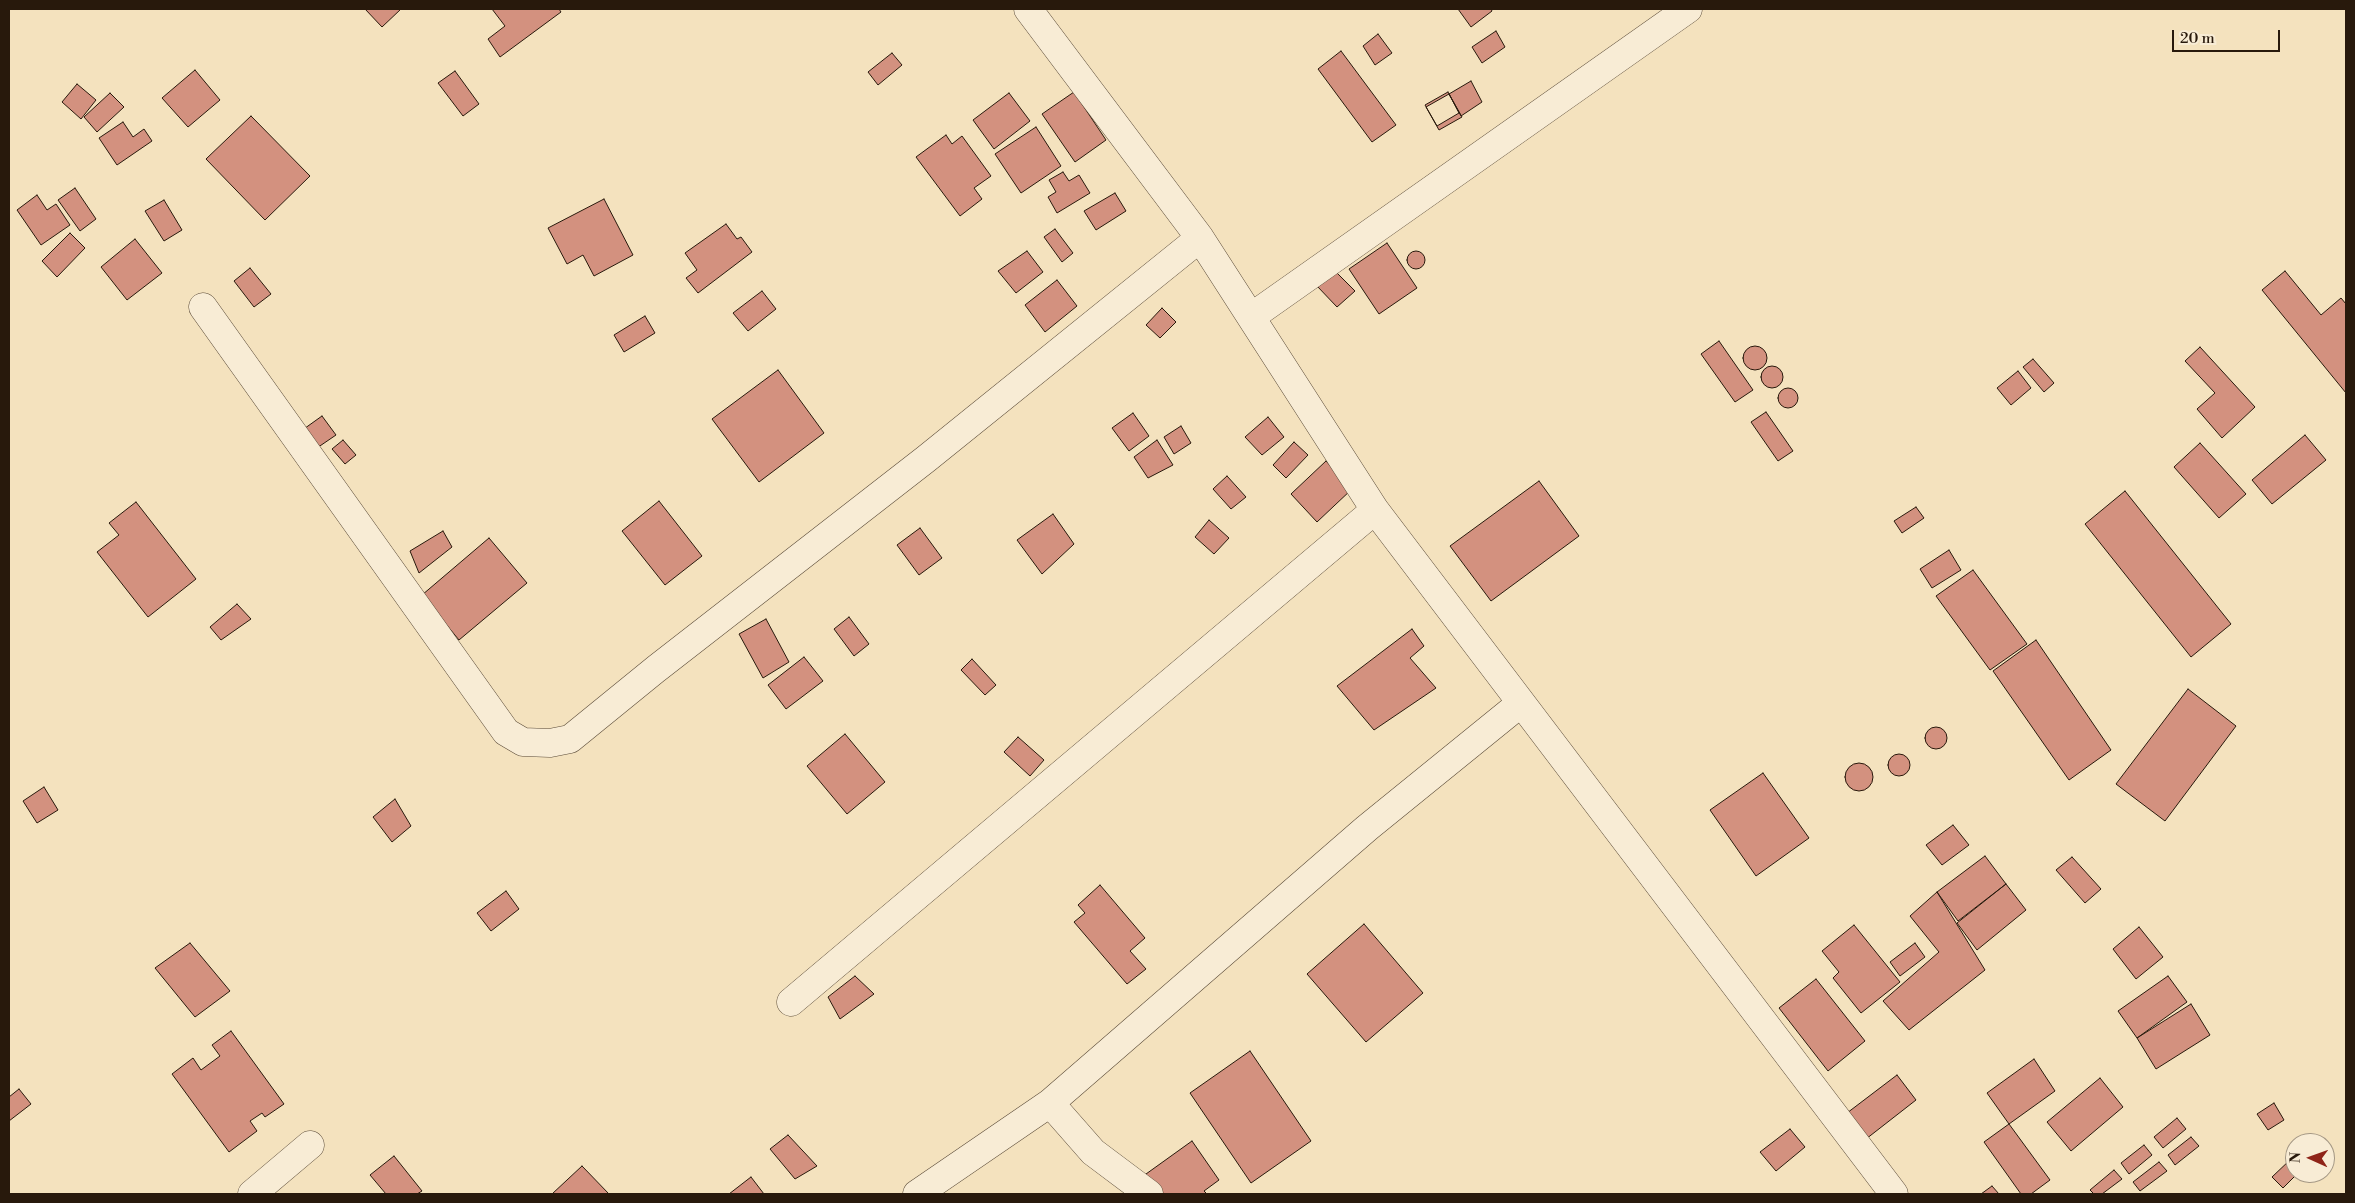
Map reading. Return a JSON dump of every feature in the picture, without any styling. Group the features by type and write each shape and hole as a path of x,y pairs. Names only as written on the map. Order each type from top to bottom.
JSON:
{"street":[{"path":"1251,317 1688,9"},
{"path":"1039,12 1200,238 1375,510 1894,1194"},
{"path":"203,307 506,732 523,742 550,743 570,739 656,669 926,459 1200,238"},
{"path":"791,1002 1375,510"},
{"path":"917,1194 1050,1103 1368,828 1521,703"},
{"path":"1050,1103 1093,1152 1149,1194"},
{"path":"252,1194 310,1145"}],"building":[{"path":"365,9 401,9 382,27"},
{"path":"492,9 559,9 561,12 500,57 488,39 505,26"},
{"path":"1458,9 1491,9 1492,11 1471,27"},
{"path":"1496,31 1505,47 1482,63 1472,47"},
{"path":"1378,34 1392,53 1375,65 1363,46"},
{"path":"1341,51 1396,125 1372,142 1318,69"},
{"path":"892,53 902,65 878,85 868,72"},
{"path":"195,70 220,100 188,127 162,98"},
{"path":"455,71 479,104 463,116 438,83"},
{"path":"1471,81 1482,102 1461,116 1449,94"},
{"path":"77,84 96,100 81,119 62,102"},
{"path":"1074,92 1106,140 1075,162 1042,114"},
{"path":"1448,92 1459,113 1437,126 1425,105"},
{"path":"110,93 124,107 97,132 84,117"},
{"path":"1009,93 1030,121 994,149 973,120"},
{"path":"1449,94 1462,117 1439,130 1426,107"},
{"path":"251,116 310,176 265,220 206,159"},
{"path":"123,122 133,137 144,129 152,141 117,165 99,138"},
{"path":"1036,127 1061,166 1021,193 995,154"},
{"path":"946,135 952,144 962,136 991,176 974,188 982,199 960,216 916,157"},
{"path":"1063,172 1069,181 1079,175 1090,193 1057,213 1048,197 1056,192 1049,180"},
{"path":"75,188 96,219 80,231 58,200"},
{"path":"1115,193 1126,211 1096,230 1084,211"},
{"path":"37,195 47,210 56,204 70,225 41,245 17,210"},
{"path":"604,199 633,255 594,276 583,255 567,264 548,228"},
{"path":"164,200 182,230 164,241 145,211"},
{"path":"726,224 737,239 741,237 752,252 698,293 686,278 697,270 685,253"},
{"path":"1055,229 1073,253 1062,262 1044,237"},
{"path":"70,233 85,248 57,277 42,261"},
{"path":"135,239 162,273 127,300 101,267"},
{"path":"1387,243 1417,288 1379,314 1349,269"},
{"path":"1027,251 1043,272 1016,293 998,271"},
{"path":"1416,251 1422,254 1425,260 1422,266 1416,269 1410,266 1407,260 1410,254"},
{"path":"250,268 271,294 254,307 234,281"},
{"path":"1334,270 1355,291 1337,307 1317,286"},
{"path":"2285,271 2321,315 2341,298 2346,304 2346,393 2262,290"},
{"path":"1057,280 1077,306 1045,332 1025,305"},
{"path":"762,291 776,309 748,331 733,313"},
{"path":"1162,308 1176,322 1160,338 1146,325"},
{"path":"645,316 655,333 624,352 614,335"},
{"path":"1719,341 1753,390 1735,402 1701,354"},
{"path":"1755,346 1763,350 1767,358 1763,366 1755,370 1747,366 1743,358 1747,350"},
{"path":"2200,347 2255,407 2222,438 2197,409 2215,393 2185,361"},
{"path":"2033,359 2054,383 2044,392 2023,367"},
{"path":"1772,366 1780,369 1783,377 1780,385 1772,388 1764,385 1761,377 1764,369"},
{"path":"778,370 824,433 759,482 712,419"},
{"path":"2018,371 2031,388 2011,405 1997,388"},
{"path":"1788,388 1795,391 1798,398 1795,405 1788,408 1781,405 1778,398 1781,391"},
{"path":"1766,412 1793,451 1778,461 1751,422"},
{"path":"1133,413 1149,436 1129,451 1112,428"},
{"path":"322,416 336,435 314,450 301,431"},
{"path":"1268,417 1284,437 1262,455 1245,437"},
{"path":"1181,426 1191,443 1174,454 1164,437"},
{"path":"2305,435 2326,460 2272,504 2252,480"},
{"path":"343,440 356,455 345,464 332,449"},
{"path":"1157,440 1173,465 1148,478 1134,457"},
{"path":"1294,442 1308,455 1286,478 1273,465"},
{"path":"2200,443 2246,494 2219,518 2174,467"},
{"path":"1326,461 1352,489 1317,522 1291,494"},
{"path":"1227,476 1246,497 1231,509 1213,489"},
{"path":"1539,481 1579,536 1491,601 1450,546"},
{"path":"2125,491 2231,624 2191,657 2085,524"},
{"path":"659,501 702,556 665,585 622,531"},
{"path":"136,502 196,579 148,617 97,552 119,535 109,523"},
{"path":"1916,507 1924,518 1902,533 1894,521"},
{"path":"1053,514 1074,544 1042,574 1017,540"},
{"path":"1209,520 1229,538 1214,554 1195,537"},
{"path":"920,528 942,558 919,575 897,545"},
{"path":"443,531 452,547 419,573 410,551"},
{"path":"489,538 527,583 459,640 422,595"},
{"path":"1949,550 1961,570 1932,588 1920,569"},
{"path":"1973,570 2027,644 1990,670 1936,596"},
{"path":"237,604 251,619 221,640 210,627"},
{"path":"849,617 869,644 854,656 834,629"},
{"path":"766,619 789,662 763,678 739,634"},
{"path":"1412,629 1424,646 1410,658 1436,688 1374,730 1337,686"},
{"path":"2036,640 2111,750 2069,780 1993,671"},
{"path":"804,657 823,681 786,709 768,685"},
{"path":"972,659 996,685 985,695 961,670"},
{"path":"2188,689 2236,726 2165,821 2116,784"},
{"path":"1936,727 1944,730 1947,738 1944,746 1936,749 1928,746 1925,738 1928,730"},
{"path":"845,734 885,782 847,814 807,766"},
{"path":"1018,737 1044,760 1030,776 1004,752"},
{"path":"1899,754 1907,757 1910,765 1907,773 1899,776 1891,773 1888,765 1891,757"},
{"path":"1859,763 1869,767 1873,777 1869,787 1859,791 1849,787 1845,777 1849,767"},
{"path":"1763,773 1809,838 1756,876 1710,810"},
{"path":"44,787 58,810 37,823 23,801"},
{"path":"395,799 411,826 392,842 373,817"},
{"path":"1953,825 1969,845 1942,865 1926,845"},
{"path":"1985,856 2006,884 1958,921 1937,892"},
{"path":"2072,857 2101,889 2085,903 2056,870"},
{"path":"2006,884 2026,910 1977,950 1957,923"},
{"path":"1100,885 1145,938 1130,951 1146,969 1127,984 1074,922 1085,913 1078,905"},
{"path":"506,891 519,909 491,931 477,913"},
{"path":"1937,892 1985,970 1909,1030 1883,1001 1939,952 1910,916"},
{"path":"1364,924 1423,993 1366,1042 1307,974"},
{"path":"1854,925 1900,982 1861,1013 1833,978 1839,972 1822,951"},
{"path":"2139,927 2163,957 2136,979 2113,949"},
{"path":"190,943 230,991 195,1017 155,968"},
{"path":"1915,943 1925,957 1900,976 1890,962"},
{"path":"855,976 874,994 840,1019 828,997"},
{"path":"2168,976 2187,1002 2137,1038 2118,1011"},
{"path":"1816,979 1865,1041 1828,1071 1779,1008"},
{"path":"2191,1004 2210,1035 2156,1069 2137,1038"},
{"path":"231,1031 284,1104 265,1117 262,1113 250,1121 257,1131 229,1152 172,1074 193,1058 201,1070 220,1056 212,1045"},
{"path":"1250,1051 1311,1141 1251,1183 1190,1093"},
{"path":"2034,1059 2055,1091 2009,1124 1987,1093"},
{"path":"1897,1075 1916,1100 1866,1139 1847,1113"},
{"path":"2100,1078 2123,1107 2071,1151 2047,1122"},
{"path":"19,1089 31,1104 9,1121 9,1097"},
{"path":"2274,1103 2284,1120 2268,1130 2257,1114"},
{"path":"2177,1118 2186,1129 2163,1148 2154,1137"},
{"path":"2009,1124 2050,1180 2031,1194 2021,1194 1984,1142"},
{"path":"1790,1129 1805,1147 1776,1171 1760,1152"},
{"path":"788,1135 817,1166 795,1179 770,1149"},
{"path":"2191,1137 2199,1146 2175,1165 2168,1155"},
{"path":"1192,1141 1219,1180 1204,1191 1207,1194 1160,1194 1146,1174"},
{"path":"2144,1145 2152,1155 2129,1174 2121,1163"},
{"path":"394,1156 422,1191 417,1194 386,1194 370,1175"},
{"path":"2159,1162 2167,1171 2140,1191 2133,1182"},
{"path":"2285,1165 2285,1183 2288,1183 2283,1188 2272,1177"},
{"path":"582,1166 609,1194 552,1194"},
{"path":"2114,1170 2122,1179 2102,1194 2094,1194 2090,1190"},
{"path":"751,1177 764,1194 729,1194"},
{"path":"1992,1186 1999,1194 1981,1194"}]}
